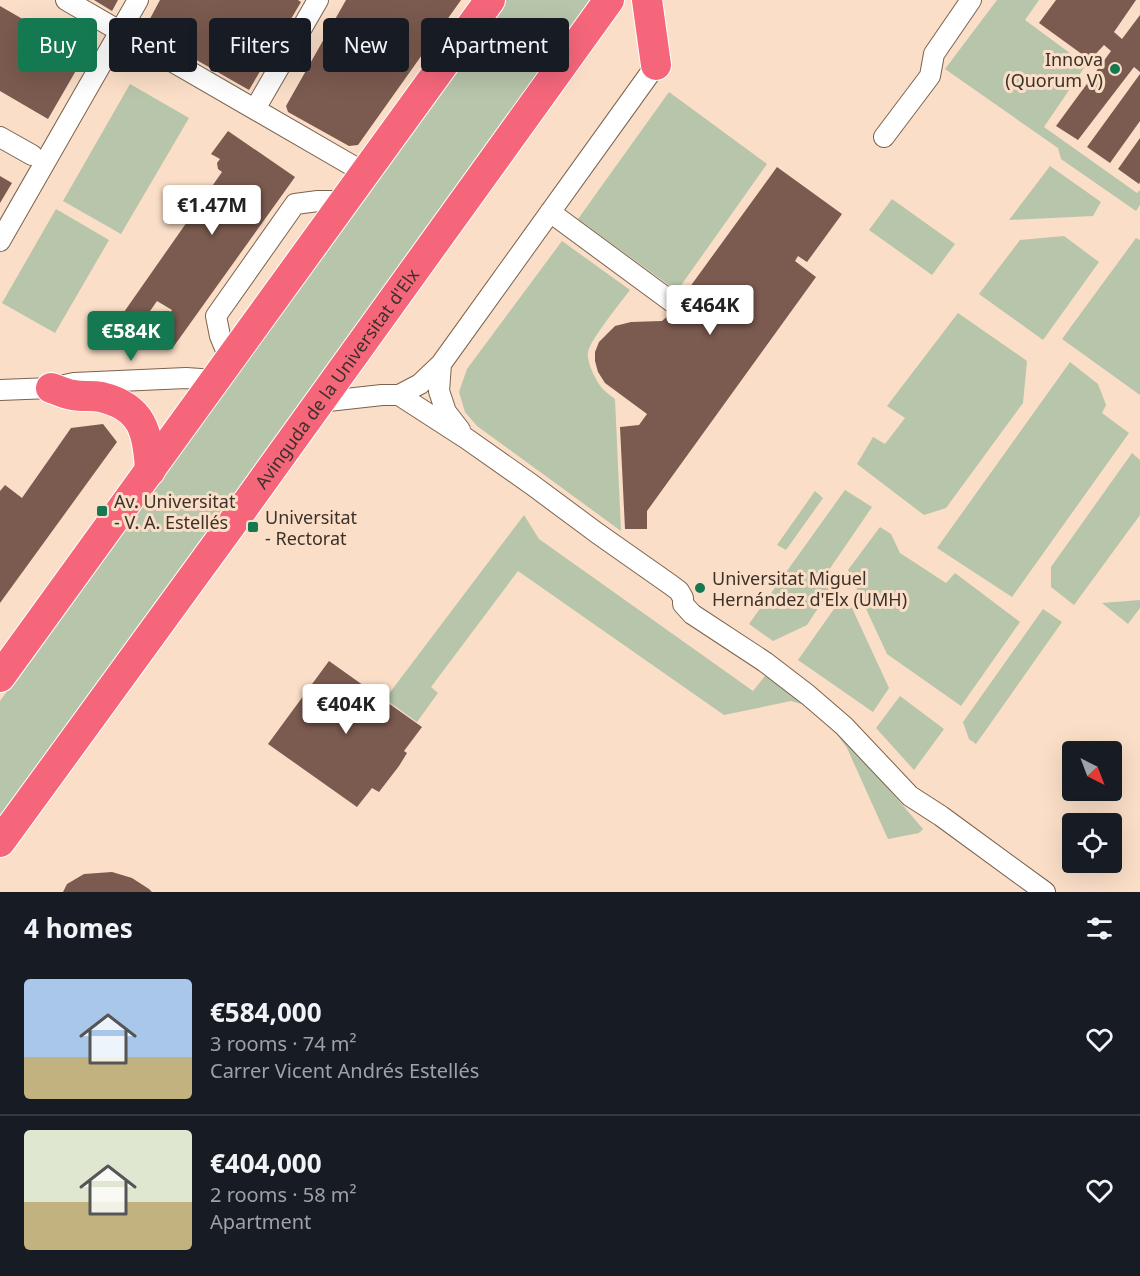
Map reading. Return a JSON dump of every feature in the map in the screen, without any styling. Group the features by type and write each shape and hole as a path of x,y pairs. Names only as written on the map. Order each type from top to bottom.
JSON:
{"highway":[{"path":"0,677 490,0"},
{"name":"Avinguda de la Universitat d'Elx","path":"0,842 609,0"},
{"path":"647,0 656,65"},
{"path":"51,388 74,396 99,396 131,410 141,423 149,445 150,471"}],"street":[{"path":"66,0 109,25"},
{"path":"128,18 138,0"},
{"path":"255,109 318,0"},
{"path":"884,137 930,76 934,54 971,0"},
{"path":"0,241 109,50"},
{"path":"320,402 399,395 420,384 441,364 656,65"},
{"path":"191,72 365,173"},
{"path":"0,137 32,154"},
{"path":"0,390 51,388 74,383 186,378 223,370 216,315 295,204 345,201"},
{"path":"550,212 672,302"},
{"path":"441,364 439,391 446,412 467,439"},
{"path":"399,395 467,439 641,564 678,583 690,601 803,677 851,718 916,788 1061,892"},
{"path":"678,583 683,604 692,614 765,662 808,695 844,726 910,796 1045,892"}],"green space":[{"path":"505,0 602,0 569,46 569,18 492,18"},
{"path":"997,0 1039,0 1025,20 1086,65 1044,127 1137,193 1140,190 1140,205 1136,211 1061,159 1058,148 945,69"},
{"path":"453,72 550,72 0,840 0,701"},
{"path":"130,84 189,118 121,234 63,201"},
{"path":"669,92 767,164 677,291 578,219"},
{"path":"1050,166 1101,202 1093,216 1009,220"},
{"path":"892,199 955,244 932,275 869,230"},
{"path":"56,209 109,240 55,333 2,303"},
{"path":"1064,236 1099,262 1043,340 979,294 1020,240"},
{"path":"1136,238 1140,240 1140,395 1062,339"},
{"path":"562,241 630,290 606,321 588,352 590,366 598,383 615,399 621,531 477,426 465,412 459,392 467,369"},
{"path":"958,313 1027,361 1023,403 946,508 924,515 857,464 873,437 885,444 905,418 887,406"},
{"path":"1070,362 1098,384 1106,405 1102,413 1129,433 1012,597 937,548"},
{"path":"1132,453 1140,460 1140,515 1074,605 1051,587 1051,567"},
{"path":"845,490 872,507 820,583 830,590 807,625 773,641 749,624"},
{"path":"815,491 823,498 786,550 777,545"},
{"path":"524,515 539,539 753,691 769,671 826,716 923,829 919,833 888,839 847,748 830,725 805,705 791,701 724,715 518,571 431,687 438,693 417,722 385,699"},
{"path":"880,527 891,534 900,553 946,583 955,573 1020,622 961,706 887,654 848,570"},
{"path":"841,599 852,608 889,688 873,712 798,660"},
{"path":"1140,600 1140,608 1128,624 1102,603"},
{"path":"1043,609 1062,622 976,744 969,739 963,722"},
{"path":"900,696 944,729 914,770 876,728"}],"building":[{"path":"94,0 118,0 112,11"},
{"path":"160,0 298,0 301,2 292,18 209,18 209,67 197,60 197,18 150,18"},
{"path":"346,0 461,0 448,18 421,18 421,56 358,145 349,146 288,112 286,106 305,72 311,72 311,62 323,41 323,72 409,72 409,18 336,18"},
{"name":"Innova (Quorum V)","path":"1056,0 1136,0 1114,32 1122,39 1140,15 1140,72 1134,67 1078,140 1056,126 1111,51 1104,45 1090,60 1039,23"},
{"path":"0,6 21,18 18,18 18,72 75,72 48,119 0,91"},
{"path":"218,72 260,72 249,90"},
{"name":"Innova (Quorum V)","path":"1140,74 1140,121 1110,163 1087,147"},
{"path":"228,131 295,177 174,346 157,333 172,310 157,301 141,324 124,312 222,172 218,169 217,163 220,159 211,154"},
{"path":"1140,138 1140,182 1139,184 1118,169"},
{"path":"777,167 842,214 807,262 798,256 795,261 816,277 647,511 647,529 625,529 620,427 639,425 647,414 605,383 598,372 595,361 595,352 599,342 615,326 631,322 662,321 671,313"},
{"path":"0,176 12,183 0,203"},
{"path":"103,424 117,442 0,603 0,491 5,485 22,498 71,428"},
{"path":"329,661 422,727 404,751 407,753 399,766 379,792 372,788 357,807 268,744"},
{"path":"112,872 132,878 152,892 63,892 67,884 84,874"}],"place":[{"name":"Innova (Quorum V)","path":"1115,69"},
{"name":"Av. Universitat - V. A. Estellés","path":"102,511"},
{"name":"Universitat - Rectorat","path":"253,527"},
{"name":"Universitat Miguel Hernández d'Elx (UMH)","path":"700,588"}]}
